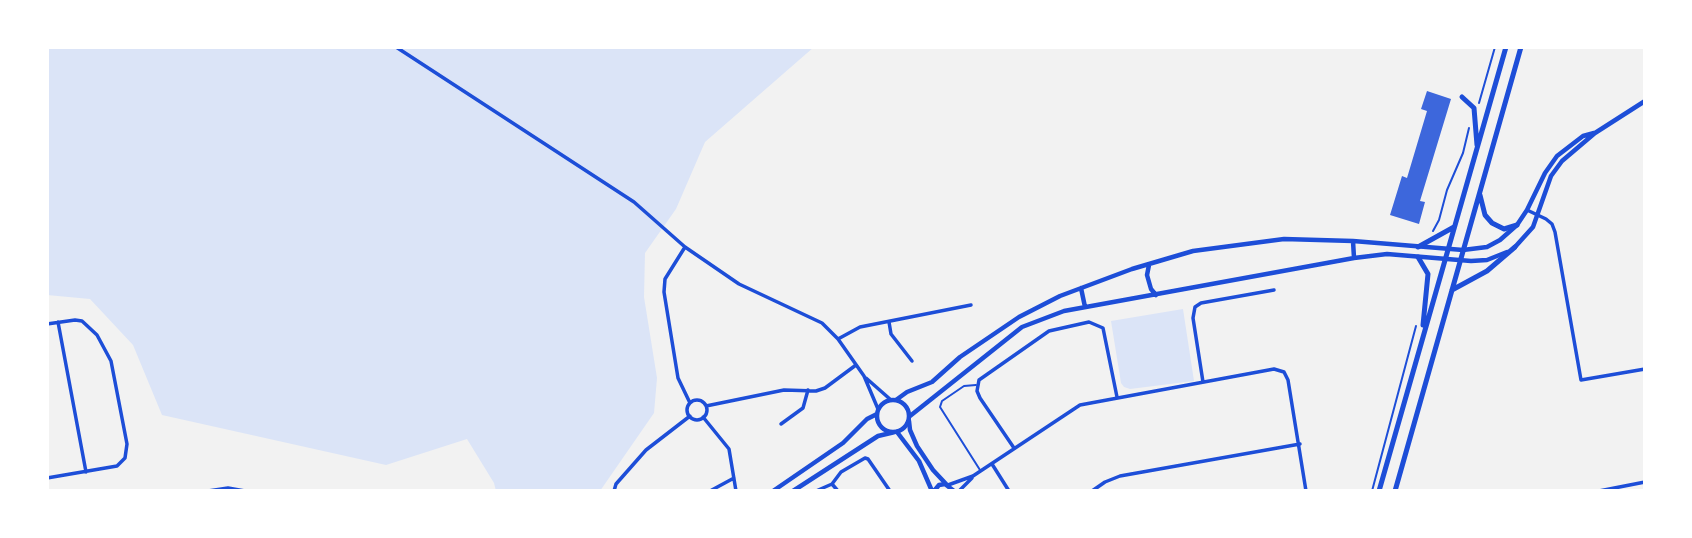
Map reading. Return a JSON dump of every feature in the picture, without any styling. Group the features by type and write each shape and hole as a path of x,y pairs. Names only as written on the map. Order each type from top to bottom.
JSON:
{"highway":[{"path":"1379,491 1506,47"},
{"path":"1395,491 1521,47"},
{"path":"1462,97 1473,106 1478,148"},
{"path":"1480,192 1488,219 1504,229 1517,225"},
{"path":"1418,247 1454,227"},
{"path":"1452,290 1487,271 1515,247"},
{"path":"1418,257 1428,274 1419,349"}],"main road":[{"path":"793,491 878,436 902,430 909,418 1022,327 1055,314 1354,258 1387,254 1460,261 1487,260 1515,247 1533,227 1551,176 1562,161 1595,133 1645,101"},
{"path":"773,491 843,443 883,402 894,400 932,382 960,357 1020,317 1081,288 1193,251 1284,239 1353,241 1463,250 1487,247 1517,225 1545,173 1558,156 1583,135 1595,133"},
{"path":"1353,241 1354,258"},
{"path":"1149,264 1147,275 1151,289 1157,296"},
{"path":"1081,288 1085,307"},
{"path":"894,400 906,405 910,430 933,470 957,491"},
{"path":"877,411 879,425 883,429 896,432 919,461 933,491 939,485 948,485"}],"street":[{"path":"396,47 634,202 685,247 739,284 822,324 838,339 864,376 894,400"},
{"path":"1527,210 1546,219 1555,232 1581,380 1645,369"},
{"path":"685,247 665,279 664,292 678,378 690,403"},
{"path":"1203,382 1193,318 1195,307 1201,303 1275,290"},
{"path":"838,339 860,327 971,305"},
{"path":"47,324 82,321 97,335 111,361 127,444 125,458 117,466 47,478"},
{"path":"58,322 86,472"},
{"path":"888,322 891,334 912,361"},
{"path":"1014,448 980,398 977,385 982,376 1038,337 1058,328 1089,322 1100,325 1104,331 1117,397"},
{"path":"706,406 784,390 825,388 856,365"},
{"path":"957,491 974,476 1077,406 1274,369 1282,371 1288,380 1306,491"},
{"path":"864,376 877,411"},
{"path":"781,424 803,408 808,390"},
{"path":"699,400 706,406 703,417 695,419 690,416 687,408 690,403 699,400"},
{"path":"614,491 616,484 646,450 690,416"},
{"path":"703,417 729,449 736,491"},
{"path":"1092,491 1105,481 1120,476 1300,444"},
{"path":"816,491 832,484 841,472 864,458 868,459 890,491"},
{"path":"992,464 1009,491"},
{"path":"948,485 974,476"},
{"path":"710,491 733,478"},
{"path":"1599,491 1645,482"},
{"path":"832,484 838,491"},
{"path":"208,491 228,488 245,491"}],"lane":[{"path":"977,385 964,386 942,401 940,407 982,471"}],"path":[{"path":"1432,231 1439,220 1447,190 1463,153 1470,122 1475,114 1495,47"},
{"path":"1372,491 1416,326"}],"shaded area":[{"path":"47,47 814,47 705,142 676,209 645,253 644,297 657,378 654,413 600,491 496,491 494,483 467,439 386,465 162,415 133,345 90,299 47,295"},
{"path":"1183,309 1194,381 1130,389 1124,387 1121,383 1111,321"}],"building":[{"path":"1427,91 1451,99 1420,201 1425,202 1419,224 1390,215 1402,176 1407,178 1427,111 1421,109"}]}
